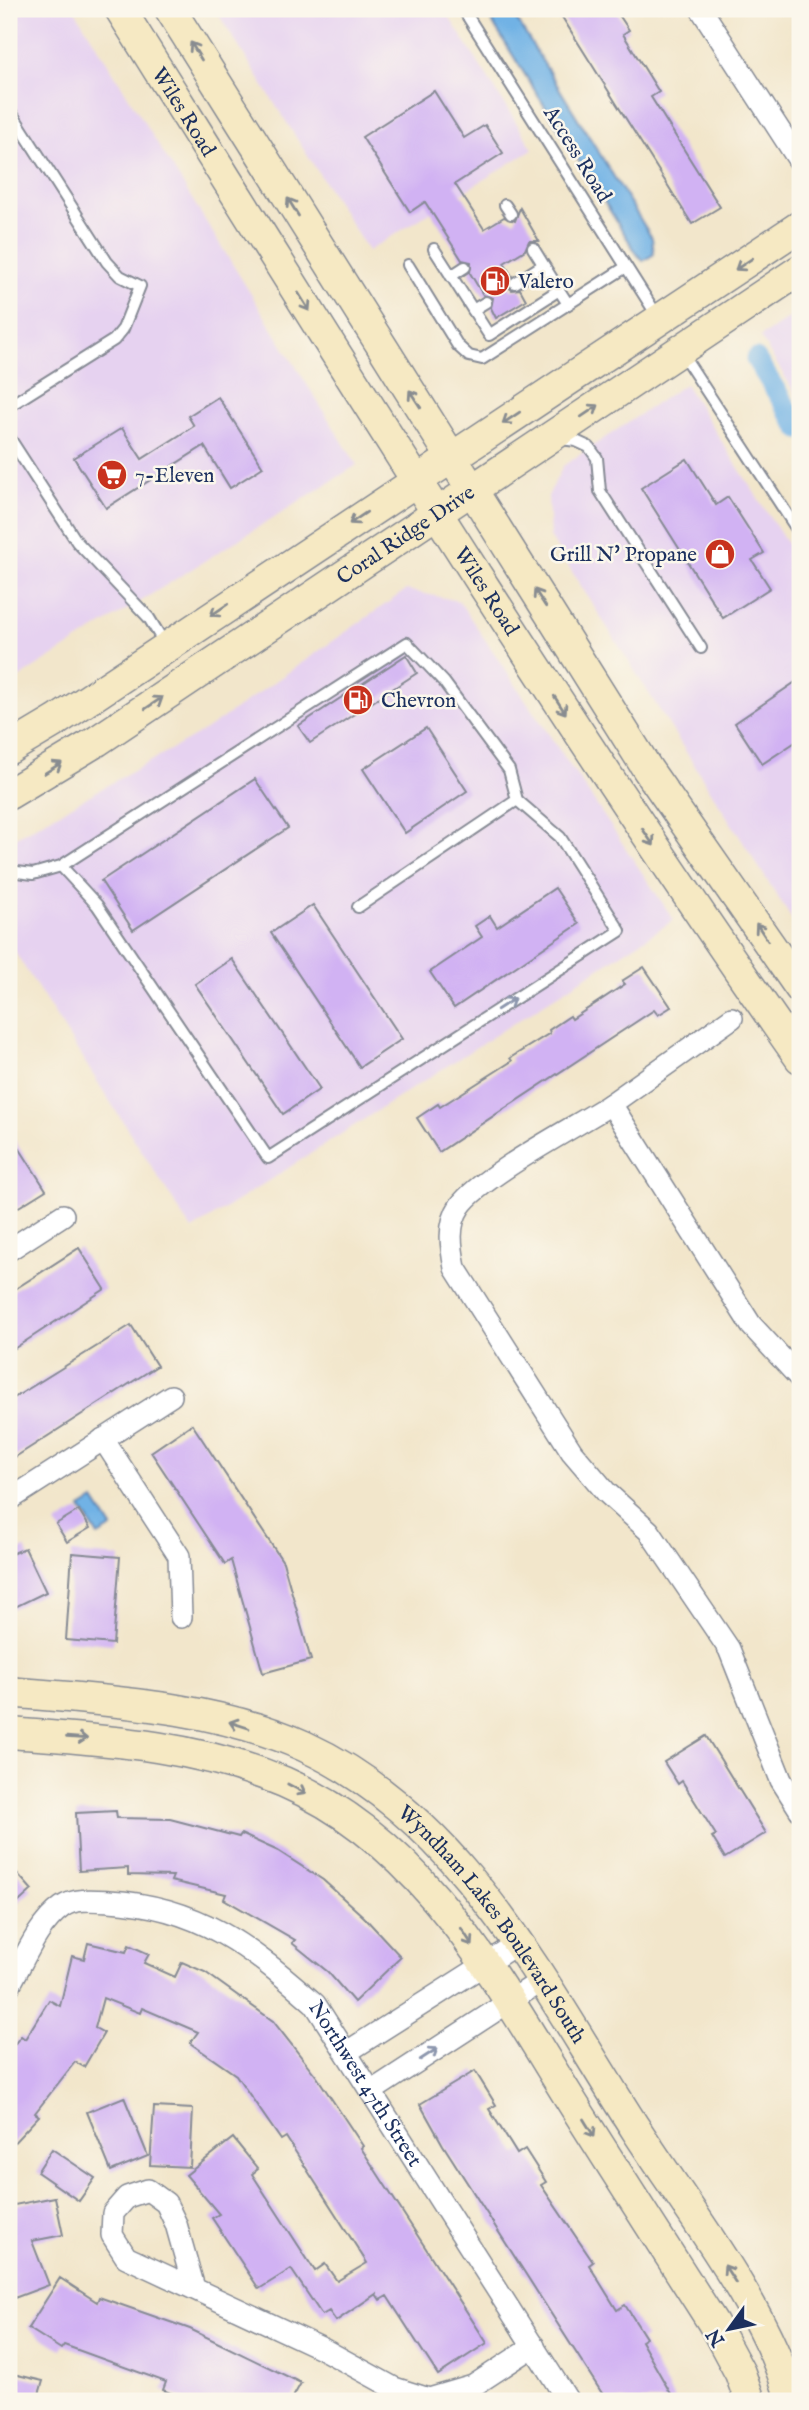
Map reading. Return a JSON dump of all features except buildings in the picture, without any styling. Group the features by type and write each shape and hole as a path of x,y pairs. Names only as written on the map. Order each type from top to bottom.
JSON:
{"street":[{"name":"Wiles Road","path":"120,9 436,514 620,797 746,1009 800,1058"},
{"name":"Wiles Road","path":"170,9 648,770 800,988"},
{"path":"701,9 800,162"},
{"name":"Coral Ridge Drive","path":"9,749 800,226"},
{"name":"Coral Ridge Drive","path":"9,794 97,741 800,270"},
{"path":"746,1009 611,1104 480,1186 460,1206 450,1235 455,1268 572,1452 606,1492 649,1531 729,1649 781,1780 800,1810"},
{"path":"611,1104 751,1325 800,1378"},
{"path":"9,1250 63,1215"},
{"path":"9,1500 171,1396"},
{"path":"103,1439 179,1556 181,1617"},
{"name":"Wyndham Lakes Boulevard South","path":"9,1692 167,1709 222,1720 303,1746 377,1788 426,1831 477,1885 518,1943 746,2299 783,2377 791,2401"},
{"name":"Wyndham Lakes Boulevard South","path":"9,1733 151,1744 232,1763 285,1783 324,1804 384,1846 436,1896 485,1964 713,2323 740,2373 750,2401"},
{"name":"Northwest 47th Street","path":"9,1986 49,1918 65,1904 86,1900 134,1903 199,1920 257,1954 314,2004 568,2401"},
{"path":"347,2052 518,1943"},
{"path":"372,2091 541,1981"},
{"path":"194,2288 176,2224 166,2203 148,2190 127,2197 113,2213 112,2235 126,2257 321,2348 394,2388 429,2399 473,2386 534,2346"}],"lane":[{"name":"Access Road","path":"463,9 660,320"},
{"path":"9,109 107,262 120,276 140,286 123,329 114,340 9,407"},
{"path":"533,248 568,304"},
{"path":"434,249 489,335 559,290"},
{"path":"408,265 458,346 469,356 482,359 626,267"},
{"path":"515,284 544,265"},
{"path":"451,276 465,267"},
{"path":"473,310 486,302"},
{"path":"681,351 800,534"},
{"path":"9,437 77,542 149,618 166,646"},
{"path":"550,438 576,441 589,447 597,458 600,491 701,648"},
{"path":"9,871 33,874 61,866 229,754 407,643 444,682 509,770 517,800 560,837 620,931 268,1158 96,905 61,866"},
{"path":"358,906 517,800"}],"shaded area":[{"path":"9,9 74,9 357,465 9,684"},
{"path":"215,9 444,9 533,149 368,251"},
{"path":"800,311 800,401 760,337"},
{"path":"685,384 800,564 800,932 550,537 548,496 563,466"},
{"path":"406,590 459,601 674,920 192,1230 9,943 9,841 207,729"}],"water":[{"path":"484,9 510,9 652,238 654,254 643,261 637,254"},
{"path":"94,1500 112,1528 98,1536 81,1508"}],"waterway":[{"path":"756,359 800,429"}],"place":[{"name":"Valero","path":"495,281"},
{"name":"7-Eleven","path":"112,475"},
{"name":"Grill N' Propane","path":"720,554"},
{"name":"Chevron","path":"358,700"}]}
